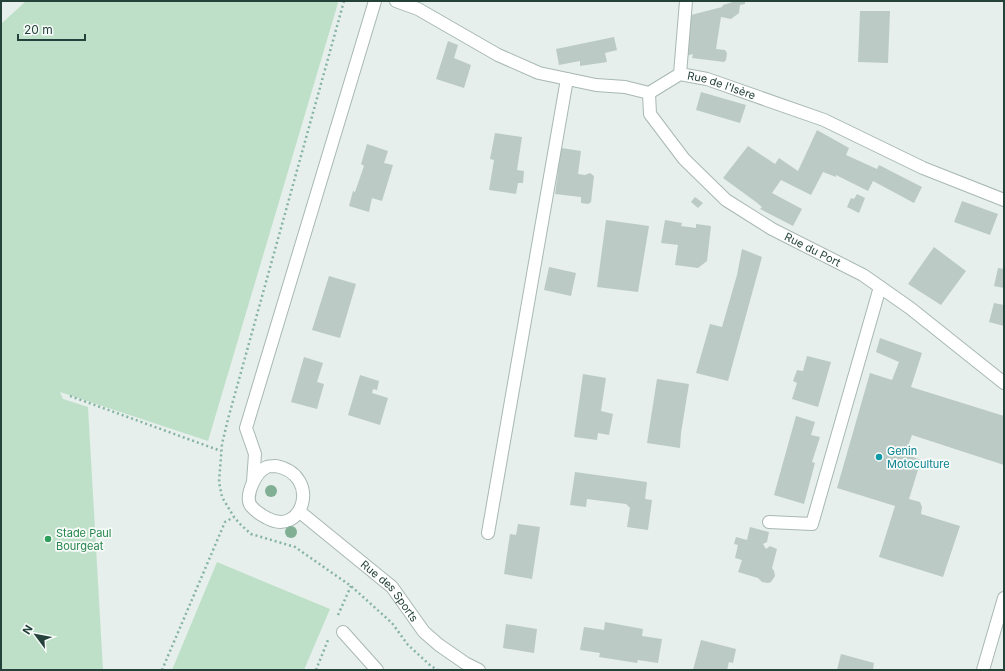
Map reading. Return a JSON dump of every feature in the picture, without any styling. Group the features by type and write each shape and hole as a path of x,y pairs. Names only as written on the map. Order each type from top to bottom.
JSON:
{"street":[{"path":"253,482 267,467 280,467 292,471 302,485 304,494 300,512 292,519 282,522 273,522 256,512 249,503 253,482 255,454 246,428 375,1"},
{"path":"396,1 418,9 498,55 539,72 596,85 625,87 649,93"},
{"path":"680,74 686,1"},
{"name":"Rue de l'Isère","path":"649,93 680,74 707,79 824,120 923,168 1004,200"},
{"path":"488,533 567,79"},
{"name":"Rue du Port","path":"649,93 650,114 684,159 726,200 772,229 863,275 910,308 1004,383"},
{"path":"769,522 812,524 880,287"},
{"name":"Rue des Sports","path":"300,512 392,587 424,632 439,645 477,670"},
{"path":"983,670 1004,598"},
{"path":"343,632 377,670"}],"path":[{"path":"70,396 221,451"},
{"path":"162,670 225,522 234,517"},
{"name":"Rue des Sports","path":"295,547 351,586 392,623 408,645 431,666 438,670"}],"green space":[{"path":"26,1 337,1 338,3 208,441 60,392 63,399 88,407 103,670 1,670 1,24"},
{"path":"217,562 330,609 304,670 172,670"}],"building":[{"path":"736,1 745,1 745,4 740,5 739,13 731,19 721,17 716,49 725,50 727,53 726,60 724,62 692,58 693,54 686,56 691,15 722,7 723,5"},
{"path":"860,11 890,11 888,63 858,62"},
{"path":"614,37 617,50 605,53 607,62 580,66 580,61 559,65 556,49"},
{"path":"448,41 458,45 454,58 471,65 464,88 436,79"},
{"path":"701,92 746,105 740,123 696,110"},
{"path":"817,130 849,148 846,155 877,169 879,165 922,187 914,203 873,181 868,191 836,175 836,177 823,172 811,195 781,180 772,193 802,209 793,226 760,209 762,207 723,178 748,146 775,164 779,158 798,171"},
{"path":"495,133 522,137 517,170 524,171 523,183 518,183 516,194 489,190 494,160 490,159"},
{"path":"367,144 388,151 384,163 393,165 382,201 372,198 369,212 349,206 353,191 355,192 364,166 361,164"},
{"path":"555,147 581,151 578,174 585,175 590,173 594,176 591,202 588,204 581,203 581,197 555,194 558,172 552,171"},
{"path":"857,194 865,198 859,213 847,207 851,198 854,199"},
{"path":"695,197 703,203 698,208 691,202"},
{"path":"962,201 998,214 990,235 954,222"},
{"path":"606,220 649,226 638,292 597,287"},
{"path":"665,220 682,223 681,226 696,228 696,224 711,226 707,261 698,268 675,265 678,245 661,243"},
{"path":"934,247 966,271 941,305 908,284"},
{"path":"742,249 762,257 728,381 696,373 710,324 722,327 737,275"},
{"path":"549,267 576,273 571,296 544,290"},
{"path":"998,268 1004,269 1004,288 994,286"},
{"path":"329,276 356,284 340,338 312,330"},
{"path":"994,303 1004,305 1004,326 989,322"},
{"name":"Genin Motoculture","path":"880,338 922,353 911,387 1004,416 1004,465 912,435 905,454 921,460 909,499 920,502 922,507 921,514 960,526 943,577 879,557 895,506 837,488 870,373 892,380 899,362 876,352"},
{"path":"807,356 831,362 818,407 792,399 797,383 793,381 797,370 803,371"},
{"path":"304,357 323,363 317,382 324,384 317,409 291,402"},
{"path":"583,374 606,378 601,411 613,414 609,435 598,433 597,440 574,437"},
{"path":"360,375 379,381 377,390 373,389 372,393 388,398 380,425 348,415"},
{"path":"657,379 689,384 680,448 647,443"},
{"path":"796,416 815,422 811,435 820,437 812,462 815,463 804,504 774,495"},
{"path":"575,472 647,482 645,499 652,500 648,530 627,527 630,508 626,504 587,499 586,507 570,505"},
{"path":"518,524 540,527 532,579 504,574 510,534 516,535"},
{"path":"750,527 769,532 767,542 763,544 766,549 770,546 777,549 772,568 775,576 771,582 762,582 758,578 738,572 742,560 735,558 738,545 734,544 736,537 747,540"},
{"path":"605,622 643,629 642,636 662,639 658,663 638,660 637,663 599,657 600,653 580,650 584,627 604,630"},
{"path":"506,624 537,629 534,653 503,648"},
{"path":"701,640 736,649 733,663 729,662 727,670 693,670"},
{"path":"841,654 874,663 873,670 837,670"}],"place":[{"name":"Genin Motoculture","path":"879,457"},
{"name":"Stade Paul Bourgeat","path":"48,539"}]}
